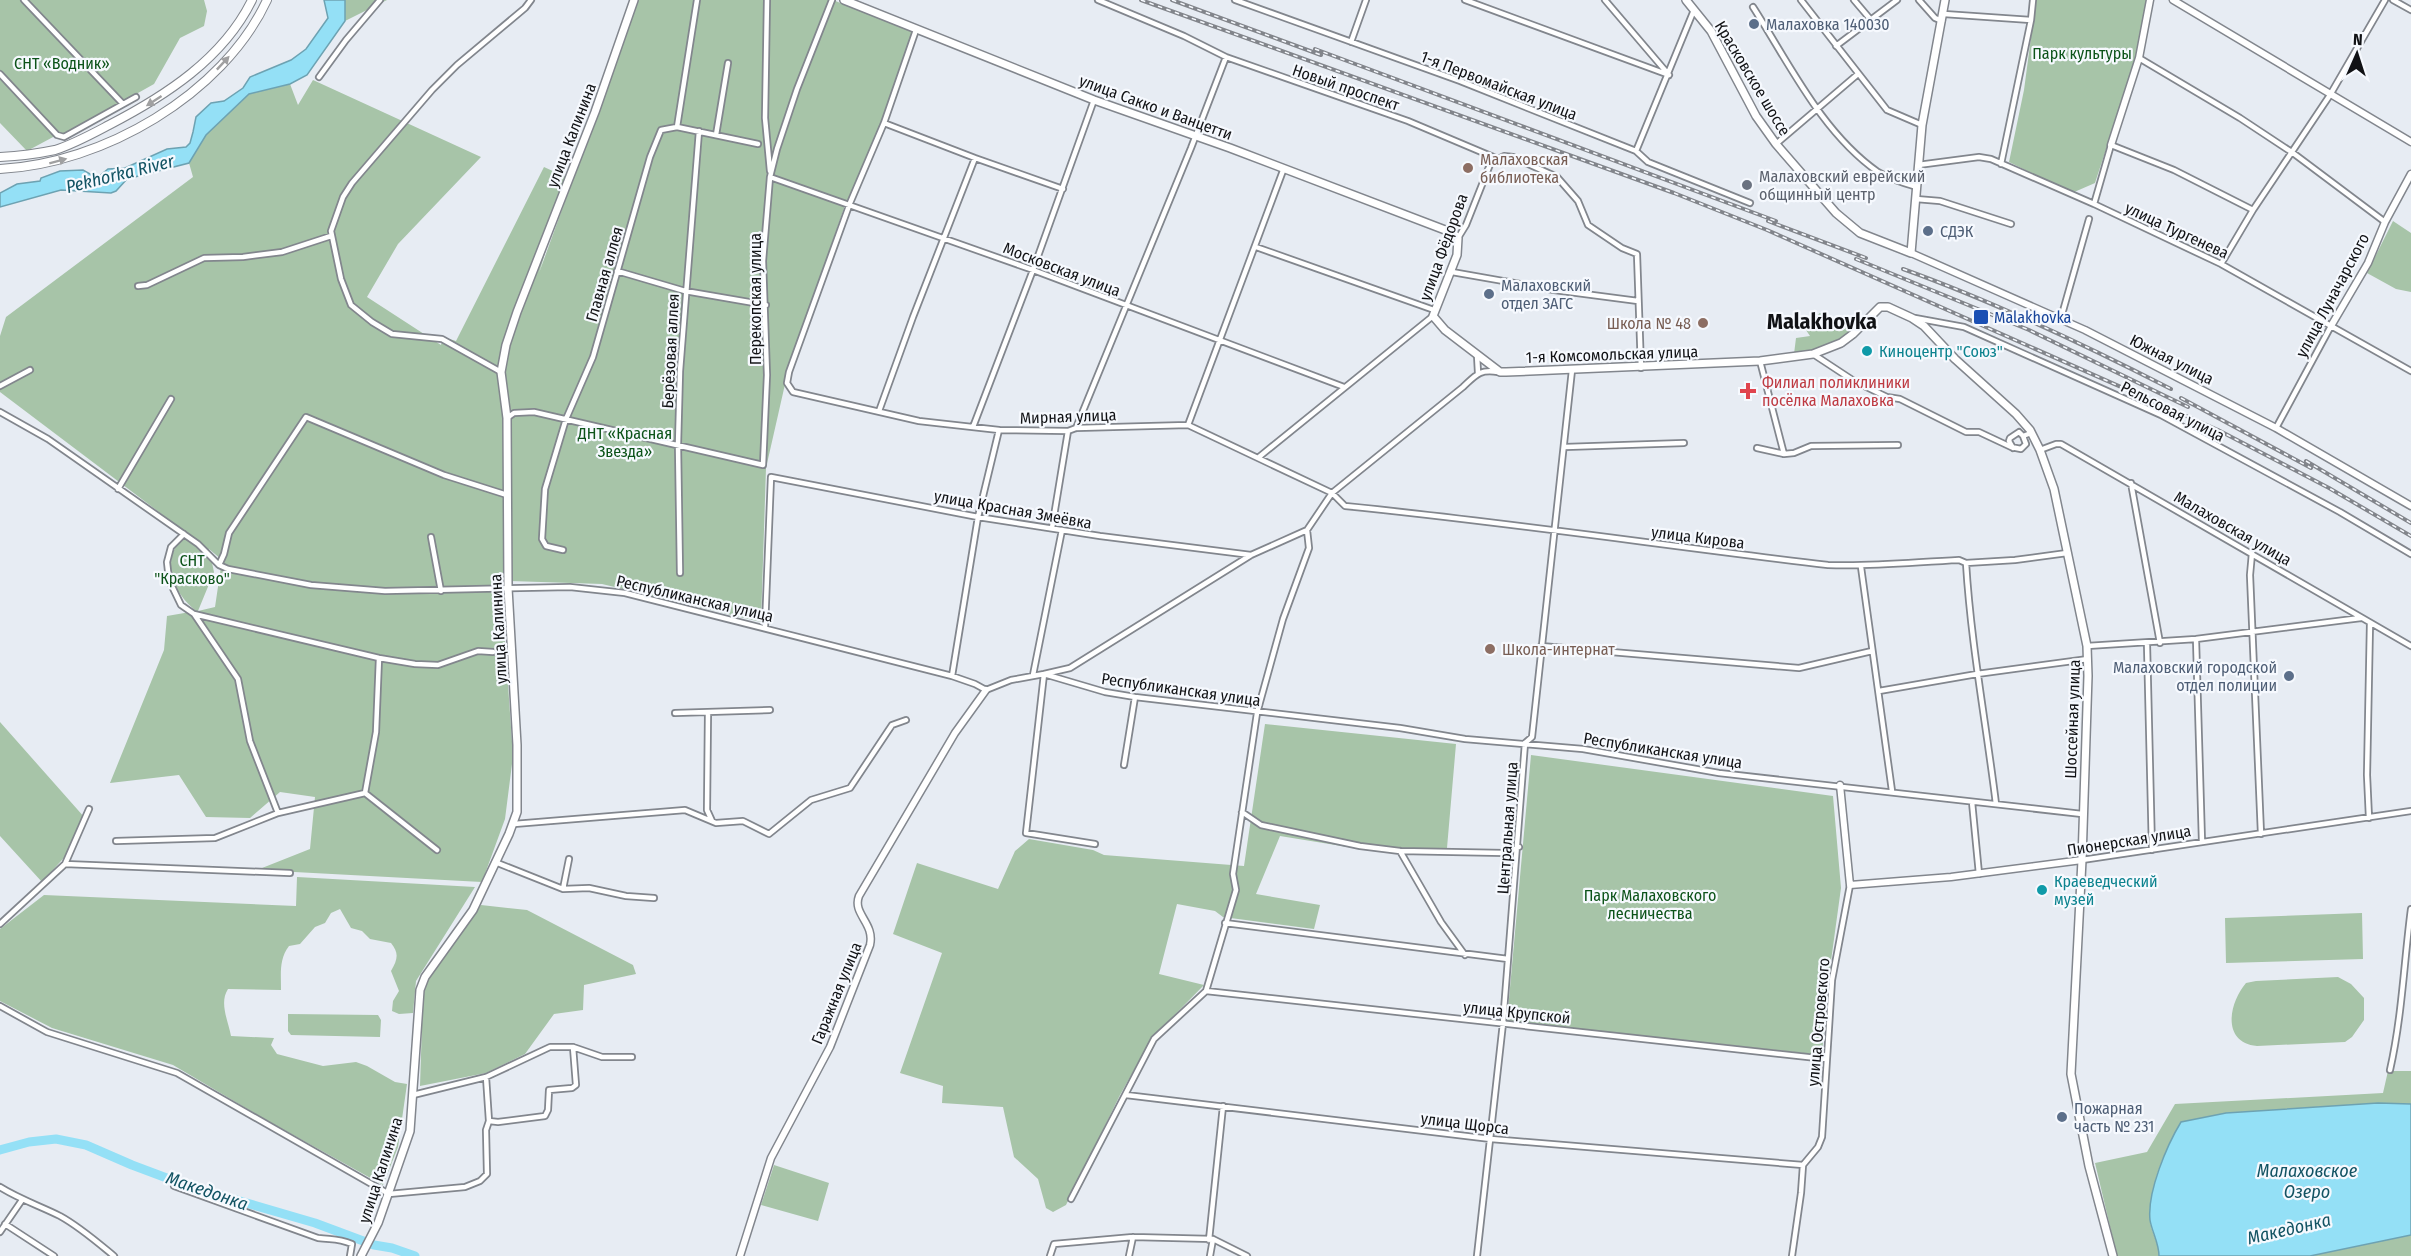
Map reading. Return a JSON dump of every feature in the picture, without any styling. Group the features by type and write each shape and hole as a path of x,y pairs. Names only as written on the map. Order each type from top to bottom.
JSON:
{"main road":[{"path":"0,157 25,156 56,149 87,137 141,109 184,81 226,41 252,0"},
{"path":"0,170 26,168 59,161 129,133 170,110 202,85 237,48 267,0"},
{"name":"улица Калинина","path":"361,1256 389,1194 410,1131 420,990 425,977 473,910 514,824 517,812 517,745 508,588 507,418 501,372 506,345 517,312 591,121 634,0"},
{"name":"улица Сакко и Ванцетти","path":"844,0 1094,100 1443,228 1458,238"},
{"name":"Красковское шоссе","path":"1686,0 1711,31 1756,116 1776,144 1848,224 1869,237 1911,253"},
{"path":"1911,253 1922,125 1945,0"},
{"name":"улица Фёдорова","path":"1433,313 1452,272 1457,255 1458,238"},
{"name":"Шоссейная улица","path":"1813,354 1848,339 1880,308 1888,307 1912,318 1924,326 1955,359 2005,403 2031,432 2054,489 2088,659 2082,860 2071,1074 2089,1166 2113,1256"},
{"path":"1433,313 1445,330 1500,372"},
{"name":"1-я Комсомольская улица","path":"1500,372 1641,368 1760,361 1813,354"}],"street":[{"path":"24,0 123,104"},
{"path":"319,77 346,40 380,0"},
{"path":"501,372 442,339 392,334 351,305 345,292 331,236 335,215 352,183 432,90 457,65 525,8 531,0"},
{"path":"697,0 677,127 759,144"},
{"path":"767,0 765,118 770,177"},
{"name":"Перекопская улица","path":"678,445 763,465 767,375 763,261 770,177 797,89 832,0"},
{"name":"Новый проспект","path":"1098,0 1184,36 1226,57 1408,121 1498,159 1504,156 1513,157 1557,177 1578,201 1588,225 1622,248 1637,254 1638,301"},
{"name":"1-я Первомайская улица","path":"1235,0 1460,81 1636,151 1648,162 1750,203"},
{"path":"1351,42 1366,0"},
{"path":"1465,0 1669,75"},
{"path":"1605,0 1669,75"},
{"path":"1801,0 1887,110 1922,125"},
{"path":"1854,0 1871,20"},
{"path":"1836,46 1897,0"},
{"path":"1919,0 1935,18 2031,20"},
{"path":"2001,164 2031,20 2033,0"},
{"path":"2094,204 2139,58 2150,0"},
{"path":"2173,0 2411,142"},
{"path":"2221,264 2253,210 2330,95 2385,0"},
{"path":"2394,0 2411,10"},
{"path":"1753,7 1818,109 1847,144 1879,172 1892,180 1917,187"},
{"path":"1636,151 1694,10"},
{"path":"850,203 884,123 916,30"},
{"path":"1076,428 1226,57"},
{"path":"2139,58 2240,118 2293,153 2385,222"},
{"path":"716,135 729,63"},
{"path":"0,74 57,135 64,137 136,97"},
{"path":"1776,144 1858,74"},
{"path":"973,427 1063,189 1094,100"},
{"path":"884,123 1063,189"},
{"name":"Главная аллея","path":"563,550 546,546 542,539 545,489 566,419 593,357 650,157 662,130 677,127"},
{"name":"Берёзовая аллея","path":"680,573 678,445 685,291 699,131"},
{"path":"2111,145 2174,170 2253,210"},
{"name":"улица Тургенева","path":"1918,165 1979,157 2001,164 2094,204 2221,264 2411,371"},
{"path":"879,411 975,158"},
{"name":"улица Фёдорова","path":"1458,238 1466,225 1491,162 1498,159"},
{"path":"1188,425 1284,168"},
{"name":"улица Луначарского","path":"2276,429 2331,326 2368,263 2385,222 2411,174"},
{"name":"Московская улица","path":"770,177 944,237 1344,387"},
{"path":"1916,199 1940,201 2011,224"},
{"name":"Мирная улица","path":"850,203 789,372 787,383 793,392 919,421 999,430 1068,431 1076,428 1188,425 1332,493"},
{"path":"2061,318 2089,219"},
{"path":"138,286 147,285 204,258 243,257 282,252 331,236"},
{"path":"1256,247 1433,313 1258,457"},
{"name":"Южная улица","path":"1911,253 1935,266 2061,318 2276,429 2411,506"},
{"path":"617,271 685,291 766,305"},
{"path":"1452,272 1554,291 1638,301 1641,368"},
{"name":"Рельсовая улица","path":"1912,318 1964,327 2161,415 2340,512 2411,554"},
{"path":"1813,354 1854,381 1887,397 1900,399 1966,432 1979,432 2013,448 2021,449 2025,447 2026,442 2019,432 2010,438 2009,441 2013,448"},
{"path":"1477,355 1478,373"},
{"path":"1760,361 1784,454"},
{"path":"0,386 30,370"},
{"path":"1095,844 1026,833 1044,674 1070,668 1087,659 1251,555 1307,530 1332,493 1478,373 1489,370 1500,372"},
{"name":"Центральная улица","path":"1477,1256 1503,1023 1519,847 1525,743 1532,737 1572,370"},
{"path":"118,489 171,399"},
{"path":"507,418 525,411 678,445"},
{"path":"0,412 48,439 184,534 219,565 229,533 306,417 444,475 507,495"},
{"path":"952,676 978,517 999,430"},
{"path":"1052,528 1068,431"},
{"path":"2023,436 2031,432"},
{"path":"1565,447 1684,443"},
{"name":"Малаховская улица","path":"2040,450 2061,444 2411,646"},
{"path":"1757,448 1784,454 1794,453 1811,446 1898,445"},
{"name":"улица Красная Змеёвка","path":"765,627 771,477 978,517 1251,555"},
{"path":"2131,483 2160,643"},
{"name":"улица Кирова","path":"1332,493 1345,506 1474,519 1554,532 1828,565 1862,567 1885,563 1959,560 1966,563 2015,560 2067,553"},
{"path":"1033,675 1062,530"},
{"path":"1071,1199 1154,1039 1206,991 1236,890 1233,874 1257,713 1283,619 1309,548 1307,530"},
{"path":"184,534 171,546 167,562 169,580 181,605 194,614 238,679 250,741 278,813"},
{"path":"431,537 441,591"},
{"path":"2252,553 2250,575 2261,834"},
{"path":"1966,563 1977,674 1989,741 1996,804"},
{"name":"Республиканская улица","path":"219,565 228,569 302,584 385,591 545,586 601,589 765,627 952,676 986,690 1011,680 1044,674 1106,692 1135,697 1400,728 1465,739 1583,748 1719,773 2082,814"},
{"path":"1862,567 1892,791"},
{"path":"194,614 379,658 415,664 438,665 478,651 493,652"},
{"path":"2087,646 2160,643 2361,618"},
{"path":"2369,818 2367,729 2370,623"},
{"path":"2196,639 2202,842"},
{"path":"2147,644 2152,850"},
{"path":"1541,646 1799,668 1872,651"},
{"path":"365,793 376,732 379,658"},
{"path":"1880,691 1977,674 2088,659"},
{"name":"Гаражная улица","path":"740,1256 771,1158 830,1047 870,945 872,933 858,910 856,902 858,896 954,735 986,690"},
{"path":"1124,765 1135,697"},
{"path":"675,713 770,710"},
{"path":"708,712 707,810 712,821"},
{"path":"514,824 685,810 712,821 743,821 769,834 812,800 850,788 892,725 906,720"},
{"name":"улица Островского","path":"1803,1165 1818,1147 1822,1137 1832,980 1850,885 1840,785"},
{"path":"116,841 215,838 278,813 365,793"},
{"path":"365,793 437,850"},
{"path":"1972,802 1979,874"},
{"path":"0,924 65,864 89,809"},
{"name":"Пионерская улица","path":"1850,885 1979,874 2411,811"},
{"path":"1242,812 1261,825 1324,839 1400,851 1505,853 1519,847"},
{"path":"1400,851 1441,922 1465,955"},
{"path":"563,889 569,859"},
{"path":"495,862 563,889 589,888 626,896 654,898"},
{"path":"65,864 290,873"},
{"path":"2390,1070 2398,1032 2411,909"},
{"path":"1225,923 1508,959"},
{"name":"улица Крупской","path":"1206,991 1826,1059"},
{"path":"0,1006 47,1032 177,1073 389,1194 465,1187 480,1181 486,1174 486,1130 489,1121 486,1077"},
{"path":"413,1095 486,1077 543,1049 573,1047 602,1057 632,1057"},
{"path":"489,1121 545,1116 548,1110 549,1090 572,1088 576,1085 573,1047"},
{"name":"улица Щорса","path":"1126,1095 1491,1138 1803,1165"},
{"path":"1210,1256 1223,1106"},
{"path":"1792,1256 1803,1165"},
{"path":"174,1186 318,1238 330,1240 337,1238 352,1244 350,1256"},
{"path":"0,1187 22,1200 62,1217 91,1236 114,1256"},
{"path":"0,1232 22,1200"},
{"path":"5,1224 54,1256"},
{"path":"1129,1256 1133,1237"},
{"path":"1050,1256 1054,1244 1133,1237 1211,1239 1247,1256"},
{"path":"103,1256 107,1250"}],"green space":[{"name":"СНТ «Водник»","path":"0,0 204,0 207,11 204,26 180,38 154,84 65,134 55,136 27,151 0,123"},
{"path":"345,0 387,0 345,21"},
{"path":"638,0 833,0 912,32 882,122 844,208 788,371 766,468 761,622 602,584 510,581 501,585 513,756 505,819 482,882 257,870 310,849 315,797 280,792 250,818 206,817 179,775 110,783 164,650 167,616 196,611 178,591 171,566 175,548 188,534 0,392 0,336 6,317 193,177 189,163 206,135 249,94 290,84 298,105 313,80 481,157 398,244 367,297 441,345 443,337 456,341 544,167 568,178 539,273","holes":["209,549 222,560 215,607 198,611 214,572"]},
{"name":"Парк культуры","path":"2036,0 2148,0 2147,15 2135,60 2095,183 2072,193 2009,162 2024,90"},
{"path":"2393,221 2411,233 2411,292 2396,289 2367,273"},
{"path":"1820,313 1853,330 1825,346 1794,354 1796,338 1810,336 1804,327"},
{"path":"0,722 85,818 71,850 42,882 0,836"},
{"path":"1265,724 1456,744 1447,848 1360,849 1280,836 1256,894 1320,905 1314,929 1223,917 1215,911 1177,904 1159,974 1204,985 1152,1038 1120,1095 1066,1205 1053,1212 1046,1208 1038,1179 1014,1157 1003,1107 942,1103 943,1086 900,1073 942,953 893,934 917,863 998,889 1015,851 1029,839 1093,850 1104,855 1244,866"},
{"name":"Парк Малаховского лесничества","path":"1531,755 1833,796 1841,888 1827,990 1822,1055 1507,1021"},
{"path":"297,877 475,887 416,981 413,1013 399,1014 392,1011 393,1001 399,991 391,971 397,956 394,947 391,943 370,939 362,931 351,928 340,909 331,913 325,923 315,927 300,944 289,946 282,961 281,990 228,989 225,994 225,1012 231,1036 274,1038 271,1045 277,1054 323,1066 356,1062 395,1082 407,1084 398,1147 383,1185 173,1065 52,1028 0,1001 0,929 44,895 296,906"},
{"path":"481,905 527,910 633,965 636,974 584,985 583,1010 554,1014 525,1054 486,1073 420,1086 423,993 426,980"},
{"path":"2362,913 2363,959 2226,963 2225,918"},
{"path":"2338,977 2351,984 2364,998 2364,1020 2352,1037 2345,1042 2257,1046 2245,1043 2233,1030 2235,1001 2246,983"},
{"path":"288,1014 378,1015 381,1020 380,1037 291,1035 288,1031"},
{"path":"2388,1071 2411,1071 2411,1104 2378,1103 2226,1113 2181,1122 2164,1156 2150,1207 2150,1220 2159,1256 2117,1256 2095,1163 2147,1152 2175,1104 2383,1093"},
{"path":"774,1165 829,1183 818,1221 761,1205"},
{"path":"2411,1235 2411,1256 2310,1256"}],"water":[{"name":"Pekhorka River","path":"324,0 345,0 345,21 307,75 290,84 249,94 206,135 189,163 127,179 111,193 61,190 0,207 0,193 17,184 40,181 41,178 60,171 83,170 97,178 108,169 125,168 167,149 186,147 190,143 196,117 211,103 224,101 243,88 250,77 291,60 306,49 328,18"},
{"name":"Малаховское Озеро","path":"2378,1103 2411,1104 2411,1235 2310,1256 2159,1256 2150,1220 2152,1196 2164,1156 2181,1122 2226,1113"}],"waterway":[{"name":"Македонка","path":"0,1150 29,1142 56,1139 86,1145 188,1186 315,1223 374,1245 415,1256"}],"railway":[{"path":"1141,0 1674,193 1767,230 2218,430 2329,488 2411,536"},
{"path":"1172,0 1321,55"},
{"path":"1315,49 1776,221"},
{"path":"1768,221 1866,258"},
{"path":"1856,259 2029,330 2188,407"},
{"path":"1903,269 2039,324 2171,389"},
{"path":"2181,398 2311,468"},
{"path":"2306,461 2411,523"}],"place":[{"name":"Малаховка 140030","path":"1754,24"},
{"name":"Малаховская библиотека","path":"1468,168"},
{"name":"Малаховский еврейский общинный центр","path":"1747,185"},
{"name":"СДЭК","path":"1928,231"},
{"name":"Малаховский отдел ЗАГС","path":"1489,294"},
{"name":"Malakhovka","path":"1981,317"},
{"name":"Школа № 48","path":"1703,323"},
{"name":"Киноцентр \"Союз\"","path":"1867,351"},
{"name":"Филиал поликлиники посёлка Малаховка","path":"1748,391"},
{"name":"Школа-интернат","path":"1490,649"},
{"name":"Малаховский городской отдел полиции","path":"2289,676"},
{"name":"Краеведческий музей","path":"2042,890"},
{"name":"Пожарная часть № 231","path":"2062,1117"}],"district":[{"name":"Malakhovka","path":"1822,321"}],"park label":[{"name":"ДНТ «Красная Звезда»","path":"625,442"},
{"name":"СНТ \"Красково\"","path":"192,569"}]}
